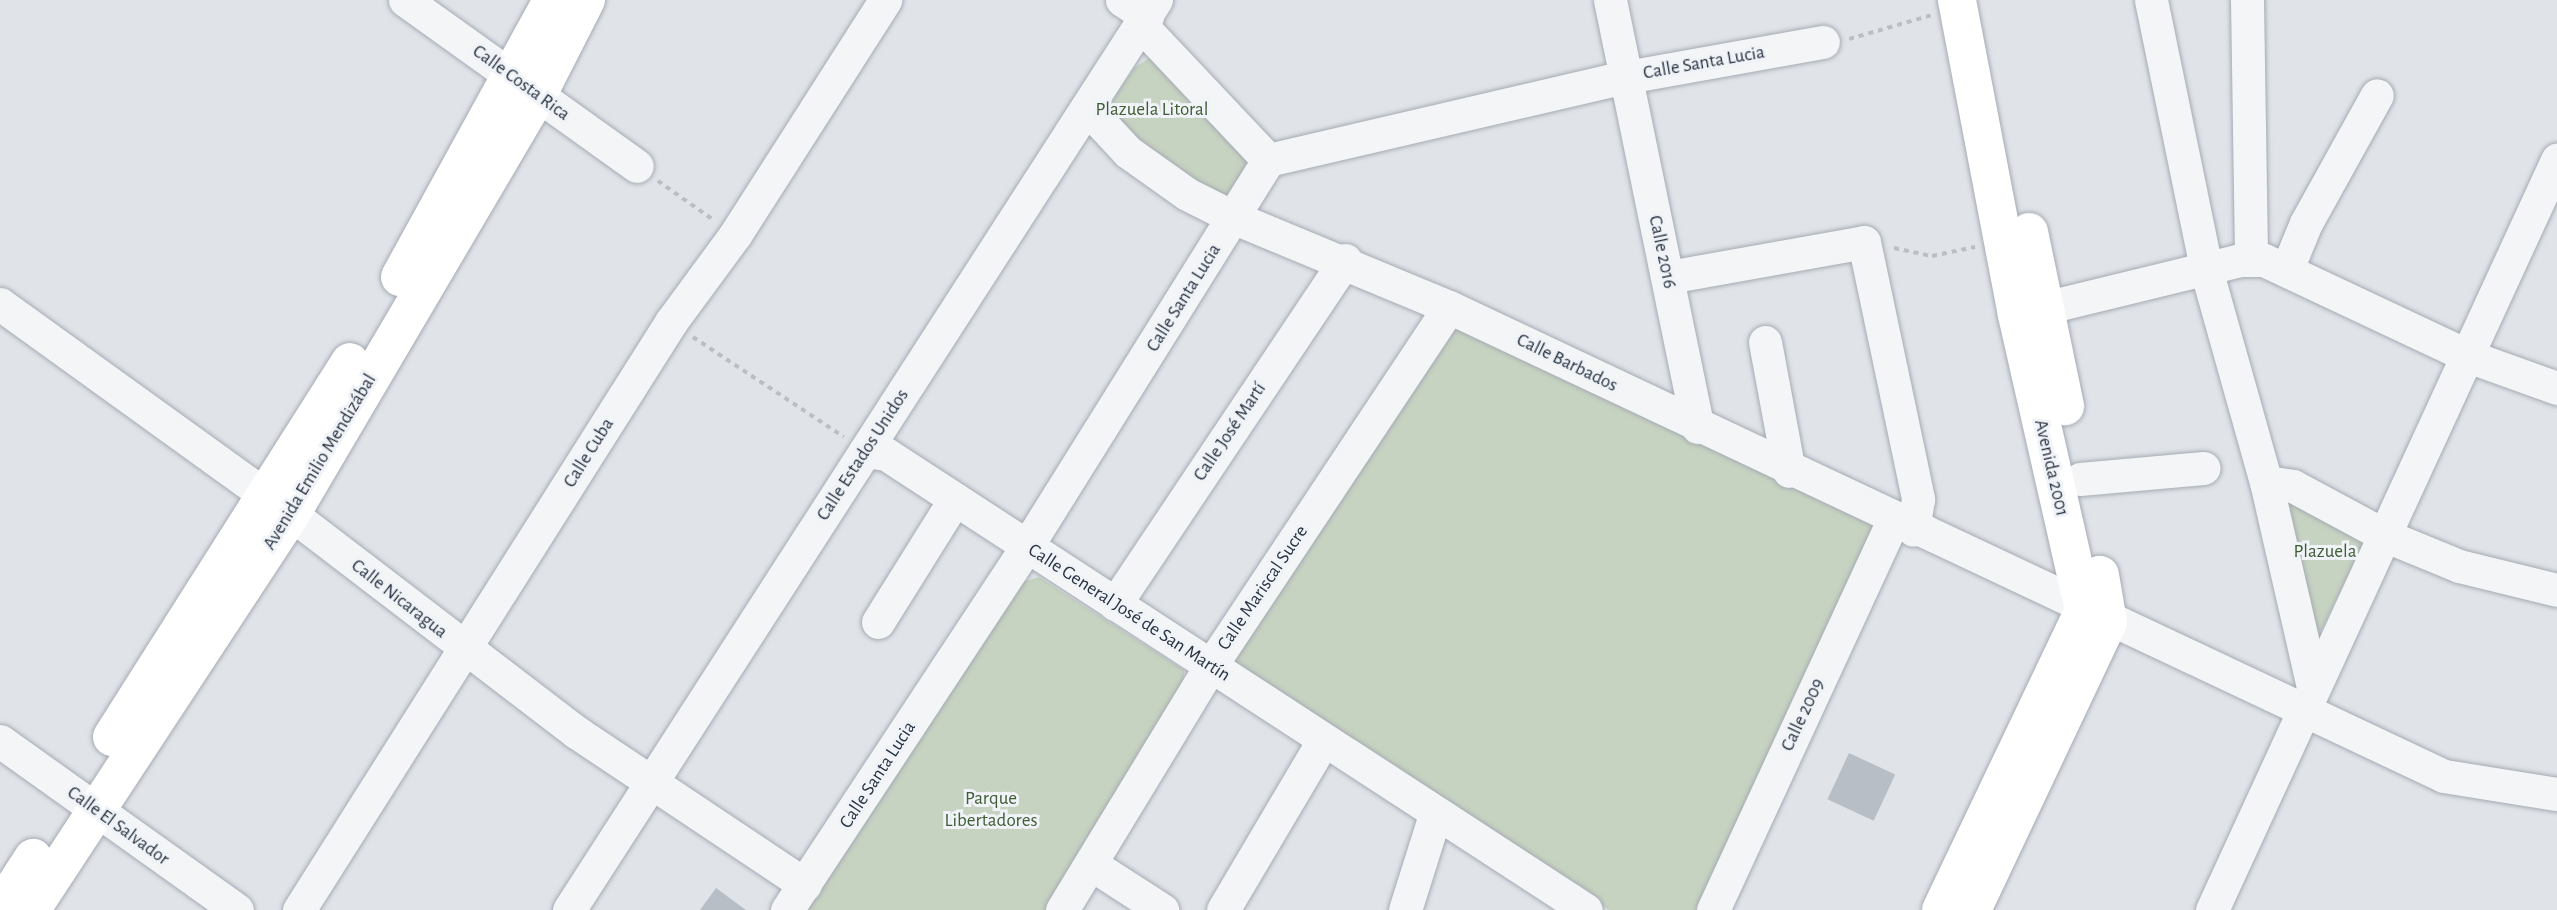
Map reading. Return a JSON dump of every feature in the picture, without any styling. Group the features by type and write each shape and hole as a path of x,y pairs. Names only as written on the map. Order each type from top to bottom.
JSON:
{"main road":[{"name":"Avenida Emilio Mendizábal","path":"525,86 552,0"},
{"name":"Avenida Emilio Mendizábal","path":"0,909 84,803 279,506 525,86 586,0"},
{"name":"Avenida 2001","path":"1966,3 2004,240 2030,311 2080,479 2096,616"},
{"name":"Avenida 2001","path":"1966,3 2096,616"},
{"path":"1941,910 2096,616"},
{"path":"1972,910 2096,616"},
{"name":"Avenida Emilio Mendizábal","path":"31,910 84,803"}],"street":[{"name":"Calle Costa Rica","path":"405,0 637,166"},
{"name":"Calle Cuba","path":"299,910 466,651 671,322 735,235 885,0"},
{"name":"Calle 2016","path":"1610,0 1698,427"},
{"path":"2151,0 2206,269 2266,482 2308,700"},
{"path":"2247,0 2251,260"},
{"path":"1141,10 1268,160"},
{"name":"Calle Estados Unidos","path":"569,910 1087,108 1141,10"},
{"name":"Calle Santa Lucia","path":"796,897 1027,546 1235,218 1268,160 1625,71 1823,42"},
{"path":"2287,269 2305,223 2377,95"},
{"name":"Calle Barbados","path":"1087,108 1128,152 1187,194 1235,218 1345,261 1449,307 2096,616 2308,700 2444,776 2520,792 2557,793"},
{"path":"2222,907 2308,700 2386,536 2557,160"},
{"path":"1668,277 1864,242"},
{"name":"Calle 2009","path":"1713,910 1918,499 1864,242"},
{"path":"2030,311 2251,260 2287,269 2468,356 2557,388"},
{"name":"Calle José Martí","path":"1115,604 1345,261"},
{"name":"Calle Nicaragua","path":"0,304 279,506 466,651 650,785 796,897"},
{"name":"Calle Mariscal Sucre","path":"1062,910 1210,667 1449,307"},
{"path":"1765,342 1789,471"},
{"name":"Calle General José de San Martín","path":"866,451 886,454 1436,815 1586,910"},
{"path":"2080,479 2204,468"},
{"path":"2266,482 2293,486 2386,536 2459,566 2557,590"},
{"path":"878,622 955,499"},
{"name":"Calle El Salvador","path":"0,741 237,910"},
{"path":"1223,910 1323,741"},
{"path":"1405,910 1436,815"},
{"path":"1091,864 1162,910"}],"path":[{"path":"1823,42 1873,36 1907,20 1966,3"},
{"path":"637,166 735,235"},
{"path":"1864,242 1933,256 2004,240"},
{"path":"671,322 866,451"}],"green space":[{"name":"Plazuela Litoral","path":"1152,56 1252,160 1222,203 1153,161 1106,110 1134,68"},
{"path":"1456,324 1870,521 1876,535 1698,910 1609,910 1226,661"},
{"name":"Plazuela","path":"2291,499 2367,536 2321,631 2310,630 2287,502"},
{"name":"Parque Libertadores","path":"1039,577 1184,670 1184,688 1046,910 806,910 1019,583"}],"building":[{"path":"1849,753 1895,775 1874,821 1827,799"},
{"path":"716,888 746,910 700,910"}]}
